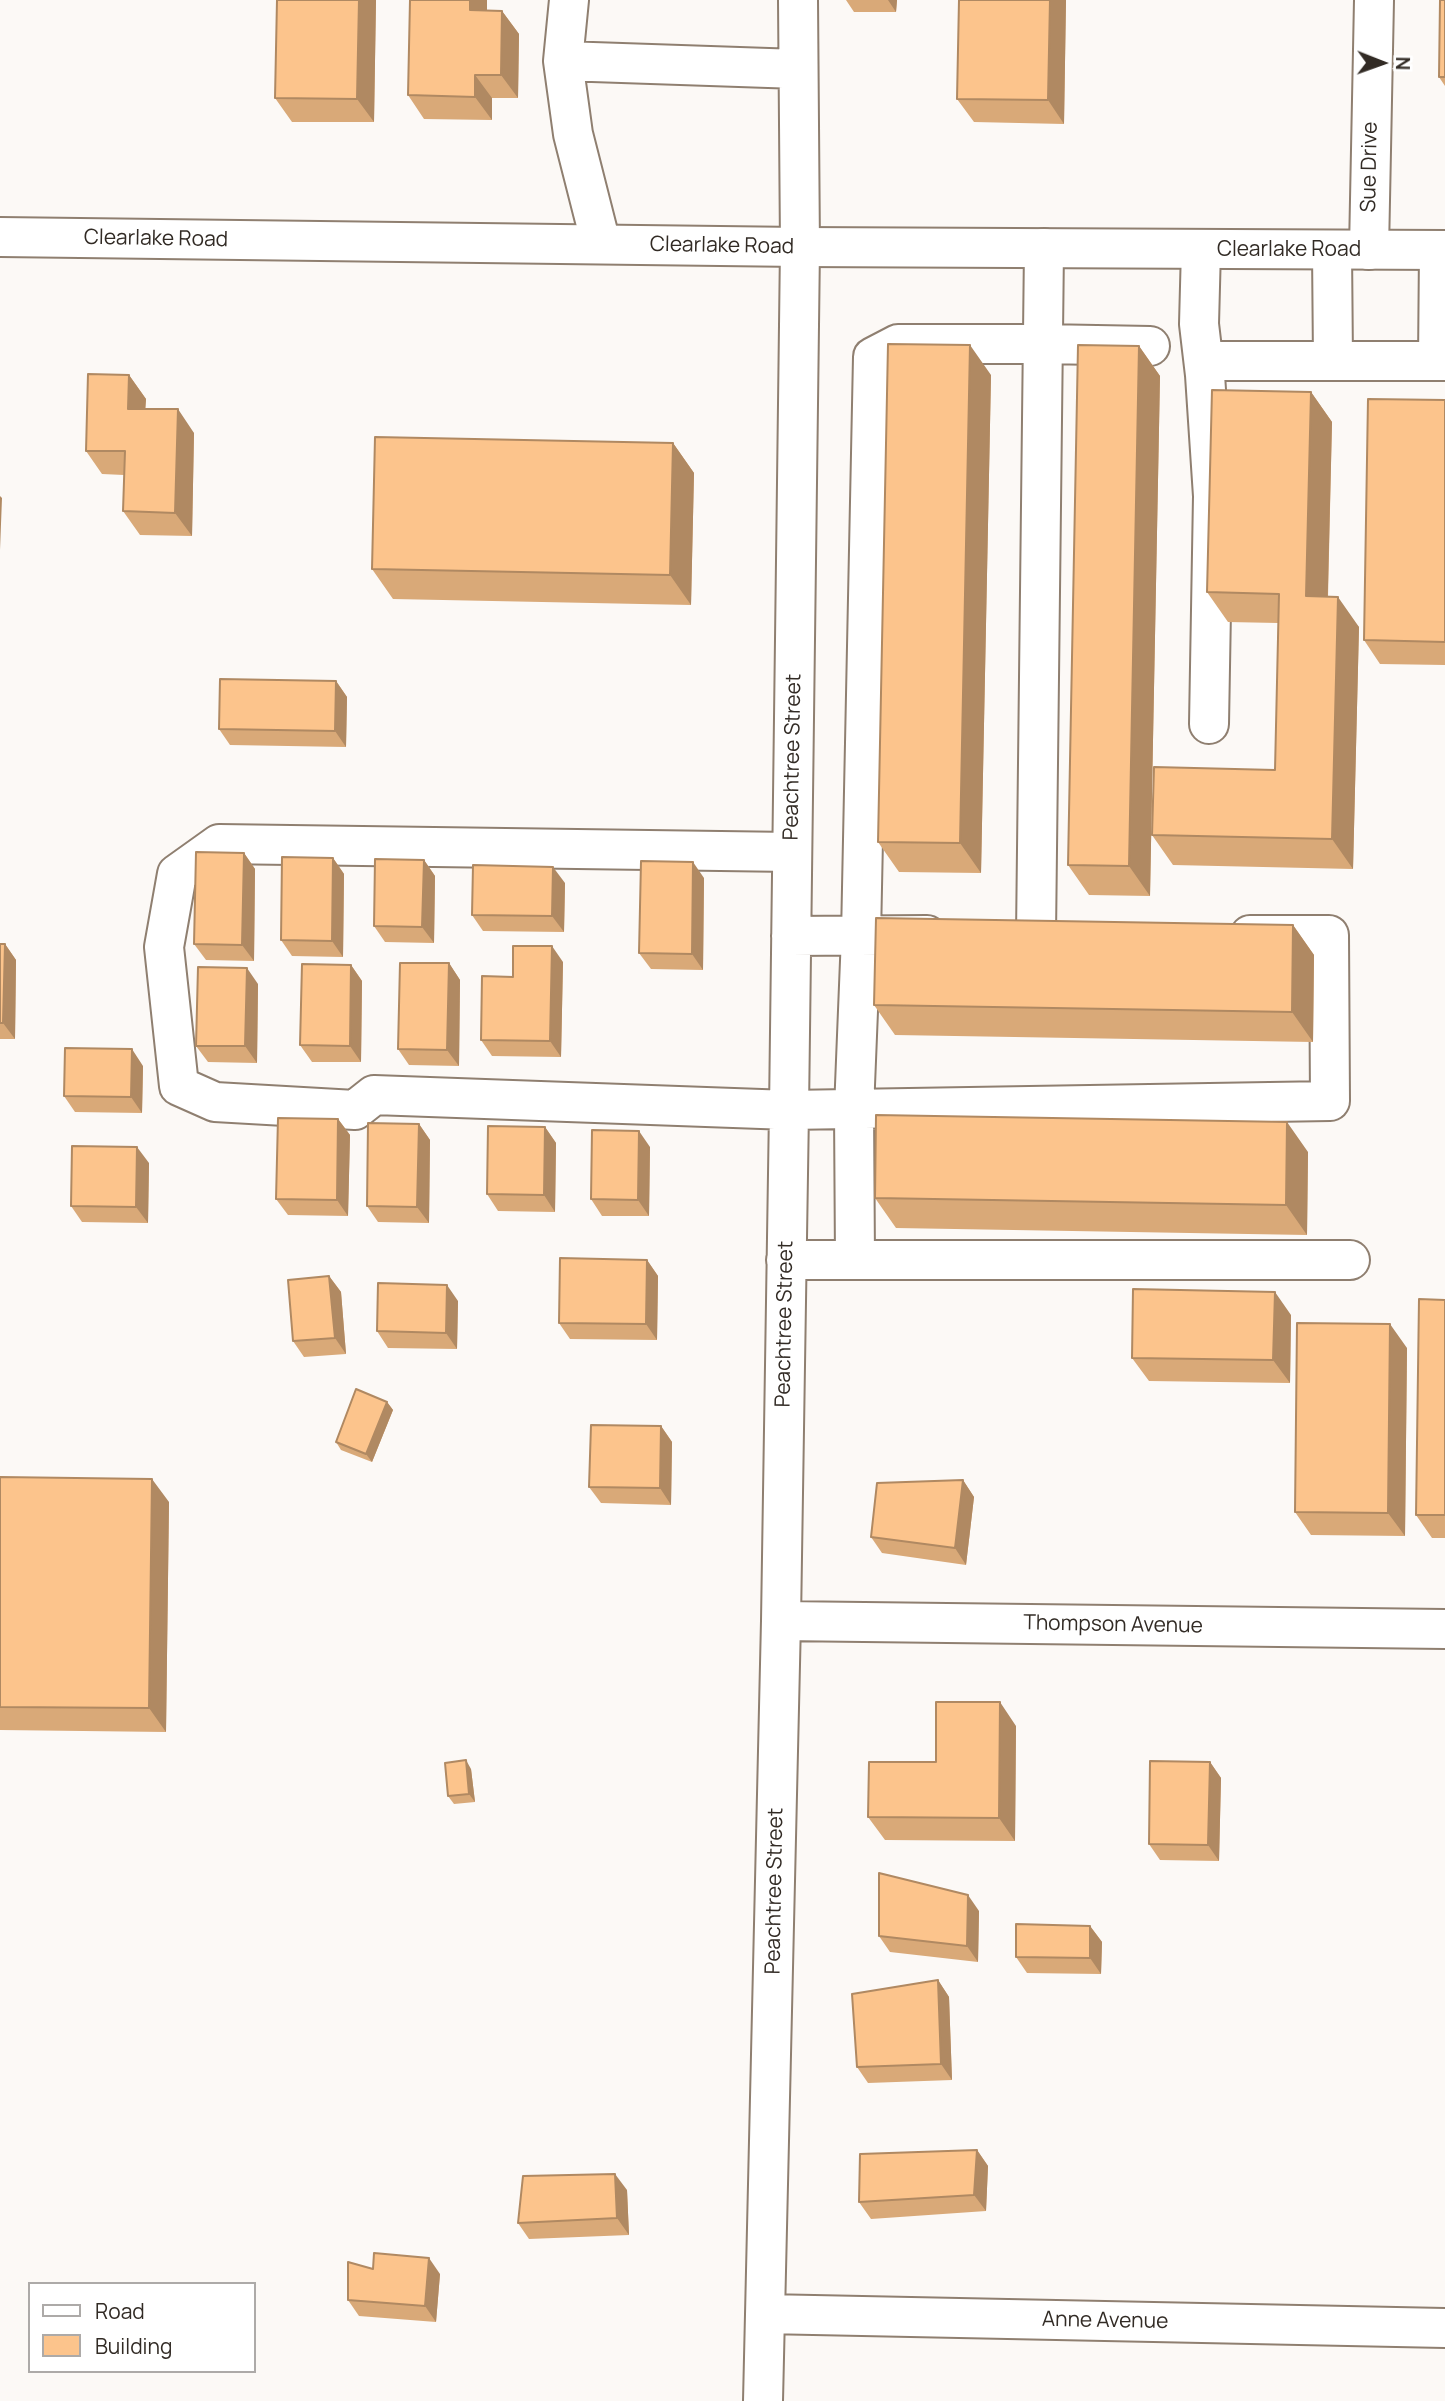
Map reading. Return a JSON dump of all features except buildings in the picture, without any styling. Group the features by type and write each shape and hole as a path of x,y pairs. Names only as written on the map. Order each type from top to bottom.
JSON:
{"street":[{"path":"569,0 563,61 573,134 601,244"},
{"name":"Peachtree Street","path":"763,2401 781,1621 789,1110 800,247 798,0"},
{"name":"Sue Drive","path":"1333,361 1350,250 1374,0"},
{"path":"563,61 799,69"},
{"name":"Clearlake Road","path":"0,237 800,247 1442,250"},
{"path":"996,935 1050,935 1044,248"},
{"path":"1201,249 1199,324 1213,496 1209,724"},
{"path":"1203,361 1442,361 1442,250"},
{"path":"855,1260 855,1110 873,357 898,344 1150,346"},
{"path":"792,852 219,844 177,874 164,947 179,1086 215,1102 355,1110 374,1096 789,1110 1330,1101 1329,936 1217,935"},
{"path":"791,936 955,935"},
{"path":"786,1260 1350,1260"},
{"name":"Thompson Avenue","path":"781,1621 1445,1629"},
{"name":"Anne Avenue","path":"765,2314 1445,2328"}]}
